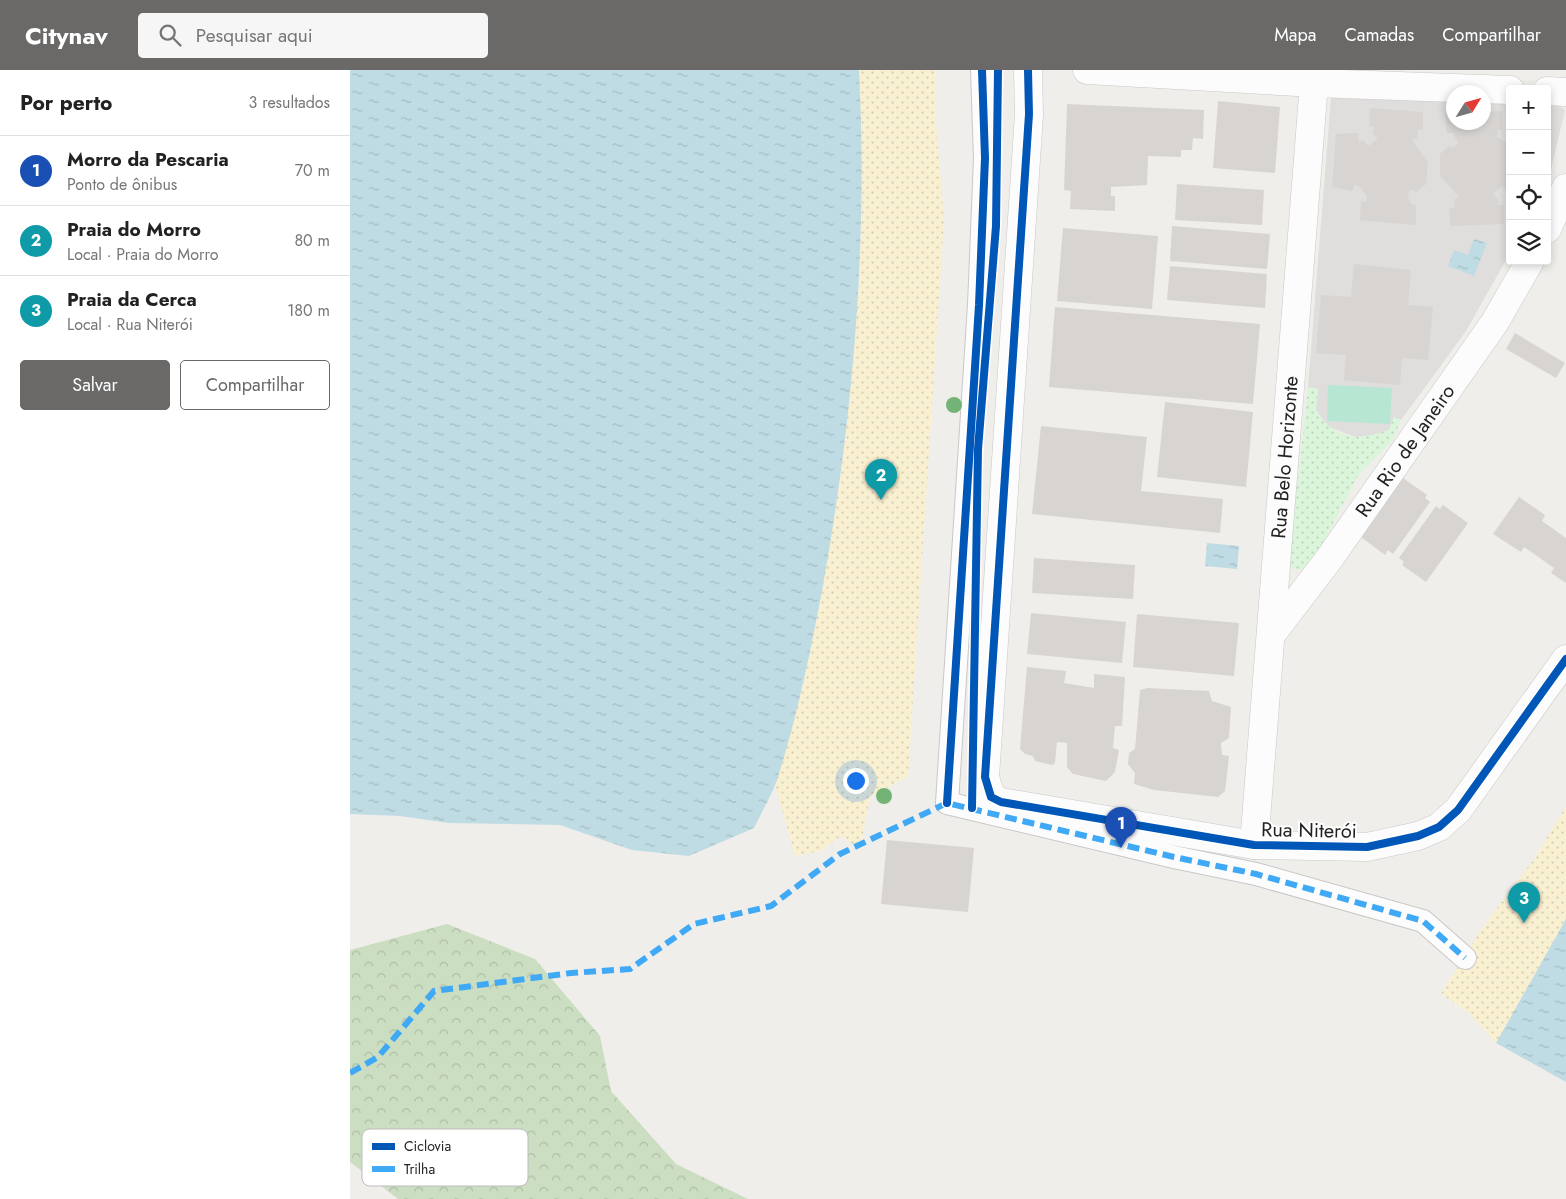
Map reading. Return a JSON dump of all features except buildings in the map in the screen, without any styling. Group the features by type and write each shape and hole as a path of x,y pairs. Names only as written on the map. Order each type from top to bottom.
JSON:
{"street":[{"path":"982,70 986,158 947,802 1174,857 1256,874 1423,921 1465,958"},
{"name":"Rua Niterói","path":"1028,70 1029,114 985,777 992,796 1001,802 1254,845 1367,847 1418,836 1440,827 1458,810 1566,659"},
{"path":"1087,70 1315,77 1506,90"},
{"name":"Rua Belo Horizonte","path":"1254,845 1315,77"},
{"path":"1551,91 1566,92"},
{"path":"1551,220 1566,188"},
{"name":"Rua Rio de Janeiro","path":"1271,635 1329,559 1489,330 1528,265"}],"shaded area":[{"path":"1331,98 1446,101 1446,130 1491,130 1491,101 1506,102 1506,260 1466,331 1401,420 1394,417 1389,430 1373,436 1355,437 1327,426 1316,410 1318,389 1308,387"},
{"path":"1551,103 1556,103 1565,110 1551,169"}],"green space":[{"path":"1328,385 1392,388 1390,424 1327,421"},
{"path":"1308,387 1318,389 1316,411 1331,428 1339,433 1348,436 1377,434 1389,430 1394,417 1401,420 1392,441 1359,474 1308,571 1288,567"},
{"path":"447,924 535,959 600,1036 611,1091 676,1164 748,1199 398,1199 381,1186 528,1186 528,1129 362,1129 362,1171 350,1162 350,950"}],"sand":[{"path":"859,70 936,70 935,109 944,220 908,776 870,797 860,850 841,836 820,851 795,856 775,784 816,623 843,459 859,286 862,195"},
{"path":"1566,806 1566,919 1496,1043 1469,1013 1441,994 1482,928 1534,859"}],"water":[{"path":"350,70 859,70 861,201 859,266 850,396 842,462 822,591 796,712 776,783 754,828 689,856 632,850 560,825 449,823 400,816 350,814"},
{"path":"1474,239 1487,243 1474,276 1448,266 1454,250 1468,255"},
{"path":"1207,543 1239,546 1237,569 1205,566"},
{"path":"1566,919 1566,1082 1496,1043"}],"marked path":[{"path":"350,1073 378,1057 434,991 571,973 630,969 694,924 771,906 840,854 947,803 1174,857 1256,874 1423,921 1465,958"}],"cycle path":[{"path":"947,803 979,305 985,158 982,70"},
{"path":"972,808 978,449 996,226 998,70"},
{"path":"1028,70 1029,114 985,777 991,797 1001,802 1254,845 1367,847 1418,836 1439,827 1458,810 1566,659"}],"place":[{"name":"Praia do Morro","path":"881,500"},
{"name":"Morro da Pescaria","path":"1121,848"},
{"name":"Praia da Cerca","path":"1524,923"}]}
